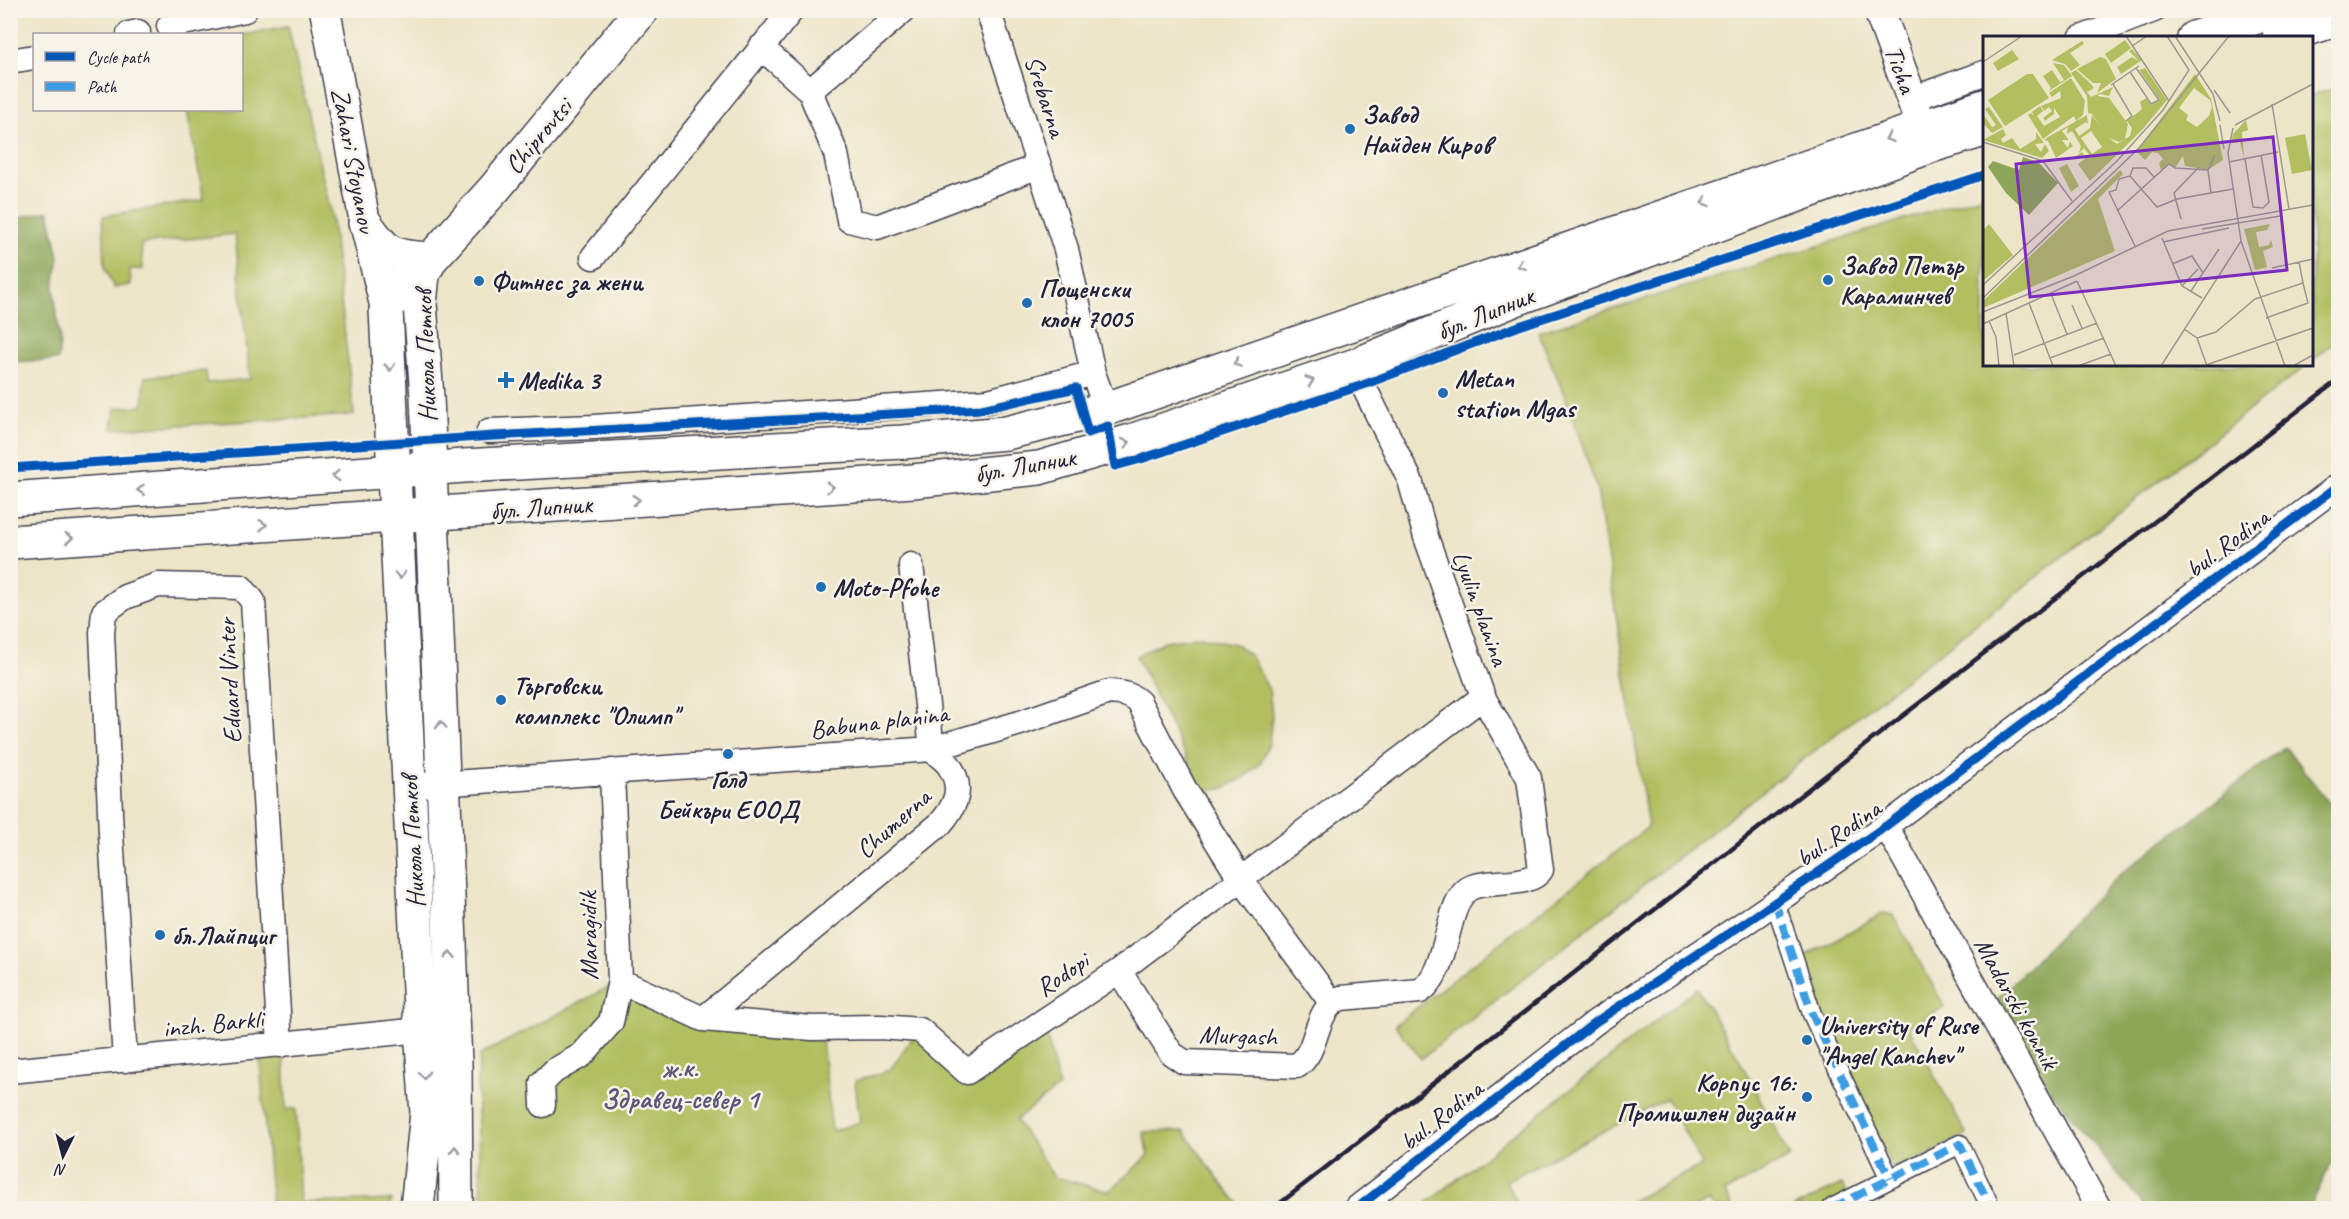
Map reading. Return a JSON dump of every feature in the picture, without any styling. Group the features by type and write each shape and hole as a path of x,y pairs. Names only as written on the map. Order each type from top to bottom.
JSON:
{"main road":[{"name":"Chiprovtsi","path":"431,259 495,188 642,10"},
{"path":"2200,36 2277,10"},
{"path":"2285,36 2338,19"},
{"name":"бул. Липник","path":"10,499 429,469 903,442 994,434 1106,409 1917,113 1983,106"},
{"name":"бул. Липник","path":"10,542 913,481 1039,468 1134,440 1356,365 1513,300 1931,146 1983,130"},
{"path":"365,223 385,249 394,254 431,259"},
{"name":"Никола Петков","path":"417,1209 427,1113 386,309 403,283 431,259"},
{"name":"Никола Петков","path":"431,259 423,274 420,304 444,783 454,1062 456,1209"}],"street":[{"path":"168,26 245,10"},
{"name":"Zahari Stoyanov","path":"325,10 365,223 386,309"},
{"path":"593,256 792,10"},
{"path":"810,90 904,10"},
{"name":"Srebarna","path":"988,10 1066,249 1093,373 1106,409"},
{"name":"Ticha","path":"1879,10 1917,113"},
{"path":"2086,36 2154,10"},
{"path":"761,48 810,90 836,154 849,220 877,227 1039,166"},
{"path":"10,61 33,57"},
{"path":"1917,113 1983,74"},
{"name":"Lyulin planina","path":"1330,1002 1341,998 1420,991 1430,985 1437,972 1458,901 1464,893 1471,887 1534,878 1541,870 1529,778 1483,697 1426,537 1410,480 1363,385 1356,365"},
{"path":"489,431 594,427 988,401 1093,373"},
{"name":"bul. Rodina","path":"1357,1209 1597,1021 1886,826 2338,486"},
{"name":"Chumerna","path":"703,1019 940,824 954,808 957,790 950,767 932,749 911,565"},
{"name":"Eduard Vinter","path":"125,1060 111,834 102,633 104,612 125,597 158,585 241,587 253,601 280,1045"},
{"name":"Babuna planina","path":"410,786 932,749 1020,723 1109,692 1132,695 1139,702 1185,790 1241,880"},
{"name":"Rodopi","path":"620,981 703,1019 812,1028 881,1027 920,1030 967,1072 1119,971 1483,697"},
{"name":"Maragidik","path":"543,1105 542,1083 554,1071 582,1055 611,1022 620,981 612,771"},
{"name":"Madarski konnik","path":"1886,826 2099,1209"},
{"path":"1241,880 1330,1002"},
{"path":"1775,902 1812,1014 1890,1179"},
{"name":"Murgash","path":"1119,971 1171,1053 1184,1062 1297,1066 1306,1057 1330,1002"},
{"name":"inzh. Barkli","path":"10,1071 421,1030"},
{"path":"1832,1209 1960,1144 1992,1209"}],"green space":[{"path":"288,26 331,213 354,415 112,429 115,408 143,406 145,377 206,371 207,383 250,379 235,234 141,244 143,269 130,269 131,285 114,288 105,267 103,216 204,200 187,111 243,111 243,35"},
{"path":"2338,87 2338,339 2313,360 2313,95"},
{"path":"1983,195 1983,366 2306,366 1421,1059 1395,1025 1648,827 1597,489 1568,404 1538,332"},
{"path":"49,211 59,257 54,287 60,342 58,360 11,362 11,219"},
{"path":"1201,636 1238,645 1251,657 1269,690 1272,715 1269,743 1260,764 1243,778 1222,789 1203,791 1136,656 1165,641"},
{"path":"2285,747 2338,814 2338,1163 2332,1160 2310,1208 2146,1208 2041,1079 2032,1052 1994,1002 2117,877"},
{"path":"1884,913 1893,915 1945,1007 1908,1027 1967,1135 1894,1172 1802,973 1799,959"},
{"path":"620,981 703,1019 822,1041 832,1131 860,1122 855,1081 890,1070 920,1030 967,1072 1043,1021 1059,1087 1016,1120 1054,1177 1109,1191 1149,1155 1143,1132 1184,1131 1242,1208 482,1208 477,1082 480,1055"},
{"path":"1697,988 1738,1057 1790,1157 1725,1192 1733,1208 1714,1208 1709,1201 1695,1208 1618,1208 1702,1165 1667,1099 1506,1181 1520,1208 1421,1208"},
{"path":"284,1049 286,1109 296,1109 301,1203 392,1200 389,1208 272,1208 259,1051"},
{"path":"1842,1184 1848,1196 1824,1208 1792,1208"}],"railway":[{"path":"1274,1208 1852,755 2338,380"}],"marked path":[{"path":"1775,902 1812,1014 1890,1179"},
{"path":"1832,1208 1960,1144 1991,1208"}],"cycle path":[{"path":"10,468 494,436 982,409 1076,388 1088,433 1108,426 1115,466 1363,385 1522,325 1983,175"},
{"path":"1357,1208 1597,1021 1886,826 2338,486"}],"place":[{"name":"Завод Найден Киров","path":"1350,129"},
{"name":"Завод Петър Караминчев","path":"1828,280"},
{"name":"Фитнес за жени","path":"479,281"},
{"name":"Пощенски клон 7005","path":"1027,303"},
{"name":"Medika 3","path":"506,380"},
{"name":"Metan station Mgas","path":"1443,393"},
{"name":"Moto-Pfohe","path":"821,587"},
{"name":"Търговски комплекс \"Олимп\"","path":"501,700"},
{"name":"Голд Бейкъри ЕООД","path":"728,754"},
{"name":"бл.Лайпциг","path":"160,935"},
{"name":"University of Ruse \"Angel Kanchev\"","path":"1807,1040"},
{"name":"Корпус 16: Промишлен дизайн","path":"1807,1097"}],"district":[{"name":"ж.к. Здравец-север 1","path":"680,1084"}]}
